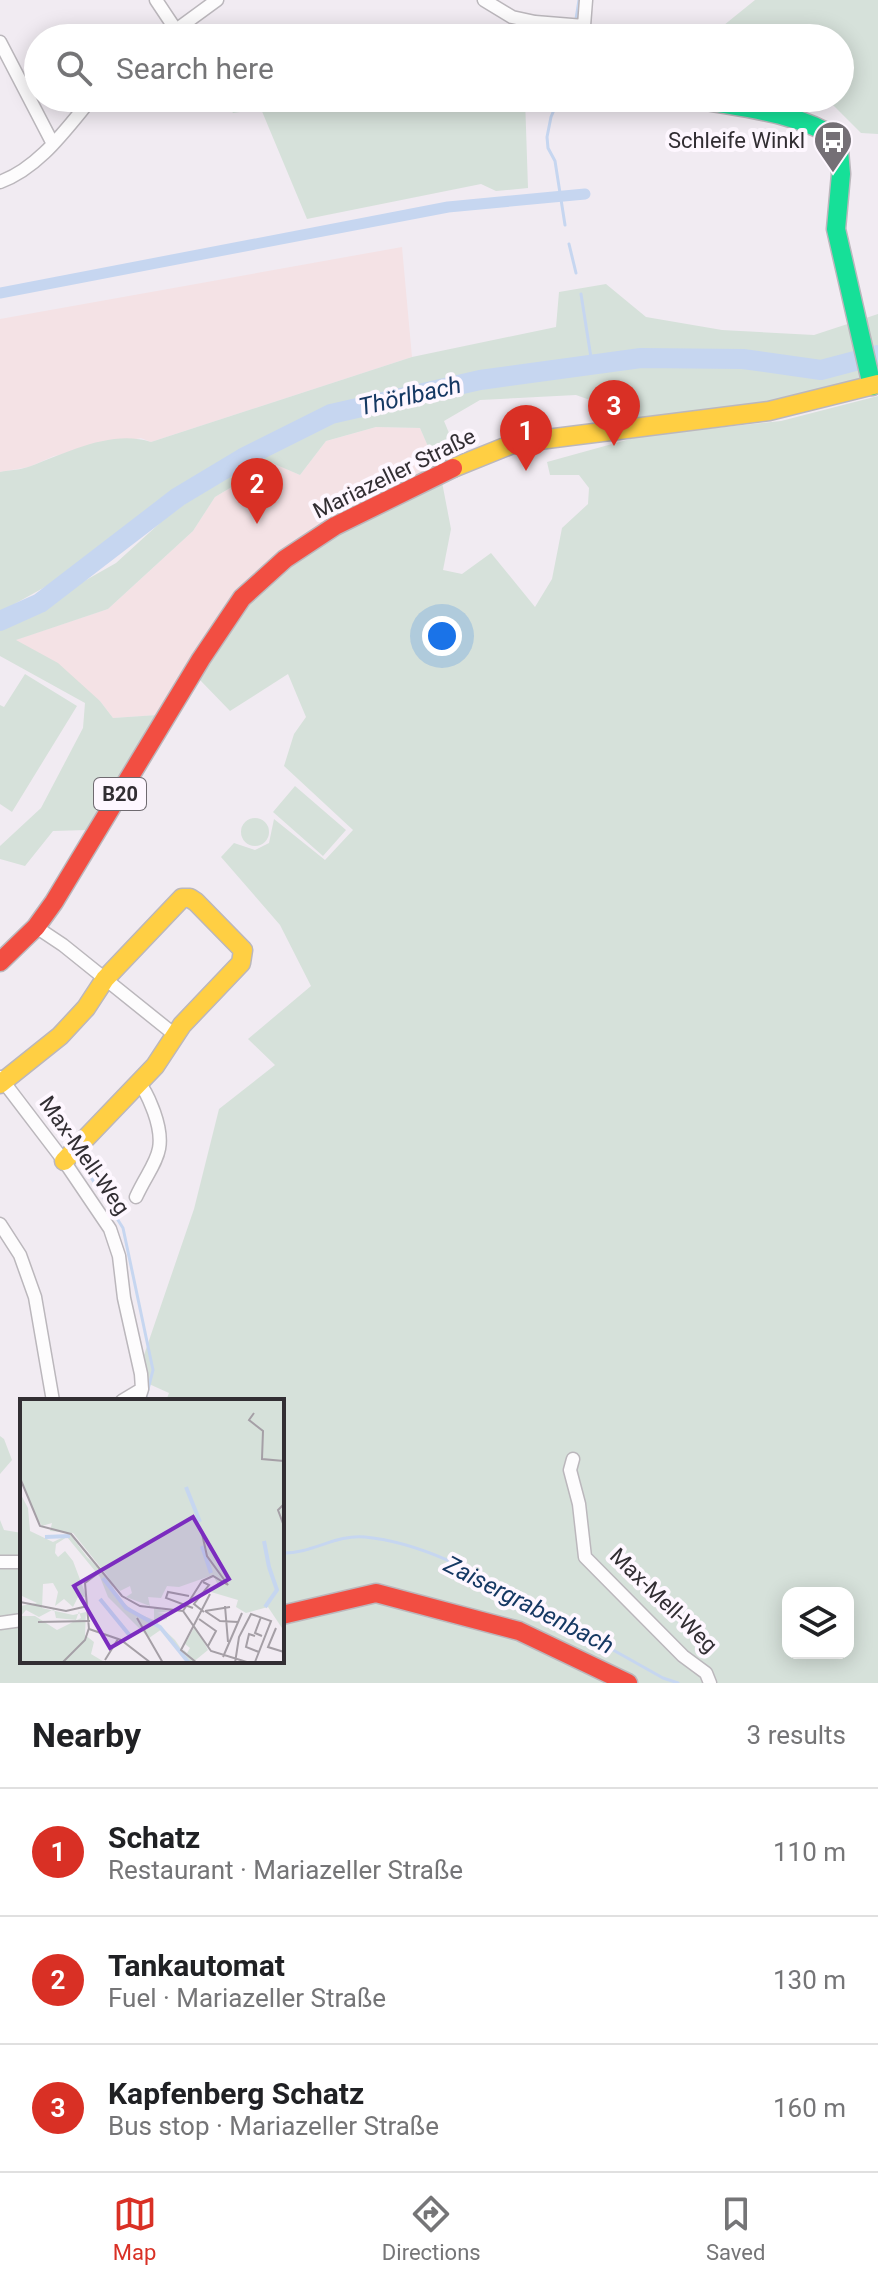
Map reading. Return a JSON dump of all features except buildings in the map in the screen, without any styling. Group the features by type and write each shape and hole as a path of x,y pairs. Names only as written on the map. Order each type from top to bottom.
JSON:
{"street":[{"path":"156,0 167,24"},
{"path":"185,24 217,0"},
{"path":"484,0 512,17 547,24"},
{"path":"586,0 586,24"},
{"path":"0,42 24,88"},
{"path":"36,112 53,144"},
{"path":"0,182 17,175 53,144 80,112"},
{"path":"756,112 803,122 830,131 838,139 841,174 836,229 873,383"},
{"name":"Mariazeller Straße","path":"0,962 36,927 82,859 201,659 242,598 285,559 335,526 464,462 515,443 769,411 873,383"},
{"path":"1,1081 60,1036 86,1008 105,979 182,898 190,898 243,950 241,963 175,1035 155,1066 64,1161"},
{"path":"36,927 175,1035"},
{"name":"Max-Mell-Weg","path":"1,1081 64,1161 110,1229 119,1256 124,1298 141,1374 140,1395"},
{"path":"136,1197 161,1146 161,1133 154,1110 139,1083"},
{"path":"0,1224 20,1255 35,1297 53,1399"},
{"name":"Max-Mell-Weg","path":"573,1459 570,1470 579,1504 585,1557 683,1656 706,1673 710,1683"},
{"path":"284,1615 376,1593 519,1631 628,1683"},
{"path":"0,1623 20,1620"}],"shaded area":[{"path":"755,0 878,0 878,134 861,133 840,112 854,112 854,24 725,24"},
{"path":"262,112 525,112 528,188 496,191 481,184 307,219"},
{"path":"402,247 412,357 151,442 141,438 54,456 29,467 0,472 0,319"},
{"path":"606,284 646,317 722,330 814,335 878,314 878,347 817,364 741,350 639,352 566,360 425,384 328,408 184,483 63,577 0,612 0,472 27,467 105,440 121,438 151,442 412,357 556,327 559,292"},
{"path":"878,360 878,373 780,404 640,418 576,395 480,400 444,421 459,457 436,465 420,428 376,427 326,441 300,475 272,463 215,497 193,531 108,609 16,640 58,663 100,701 113,718 157,715 87,830 53,831 25,866 0,859 0,846 41,808 83,728 85,703 0,656 0,629 116,563 161,522 225,473 317,427 426,398 614,369 715,364 822,374"},
{"path":"878,396 878,1683 0,1683 0,1520 4,1530 20,1533 20,1663 284,1663 284,1399 167,1399 169,1393 149,1384 144,1355 194,1209 219,1109 275,1065 248,1039 311,986 280,925 221,857 234,843 255,850 269,843 274,819 325,860 353,830 284,766 294,734 306,717 288,674 230,711 200,680 239,618 268,584 286,569 351,527 442,482 451,529 443,570 462,574 491,553 535,607 552,579 562,528 588,504 589,488 579,475 550,475 547,462 641,436 781,421"},
{"path":"376,427 420,428 436,465 276,557 157,715 113,718 100,701 15,640 108,609 193,531 215,497 273,463 300,475 326,441"},
{"path":"25,674 77,706 12,812 0,804 0,705 4,707"},
{"path":"295,786 346,830 323,856 273,812"},
{"path":"255,818 265,822 269,832 265,842 255,846 245,842 241,832 245,822"},
{"path":"0,1436 12,1460 0,1474"}],"waterway":[{"path":"576,19 579,0"},
{"path":"553,112 547,137 548,148 555,161 565,225"},
{"path":"0,293 448,207 585,194"},
{"path":"569,244 576,273"},
{"path":"581,294 592,364"},
{"name":"Thörlbach","path":"0,621 40,603 178,497 243,458 331,414 480,380 641,358 743,359 821,370 878,355"},
{"name":"Zaisergrabenbach","path":"80,1160 123,1228 153,1370 146,1399"},
{"name":"Zaisergrabenbach","path":"284,1553 354,1537 411,1547 478,1575 663,1678 678,1683"}],"traffic: fast":[{"path":"766,112 804,122 838,139 841,174 836,229 872,386"}],"traffic: slow":[{"path":"453,468 515,443 769,411 878,384"},
{"path":"0,1084 60,1036 86,1008 105,979 182,898 196,902 243,950 241,963 182,1025 155,1066 64,1161"}],"traffic: jam":[{"path":"0,962 36,927 54,902 201,659 242,598 285,559 335,526 453,468"},
{"path":"284,1615 376,1593 519,1631 628,1683"}],"place":[{"name":"Schleife Winkl","path":"833,174"},
{"name":"Kapfenberg Schatz","path":"614,446"},
{"name":"Schatz","path":"526,471"},
{"name":"Tankautomat","path":"257,524"}]}
